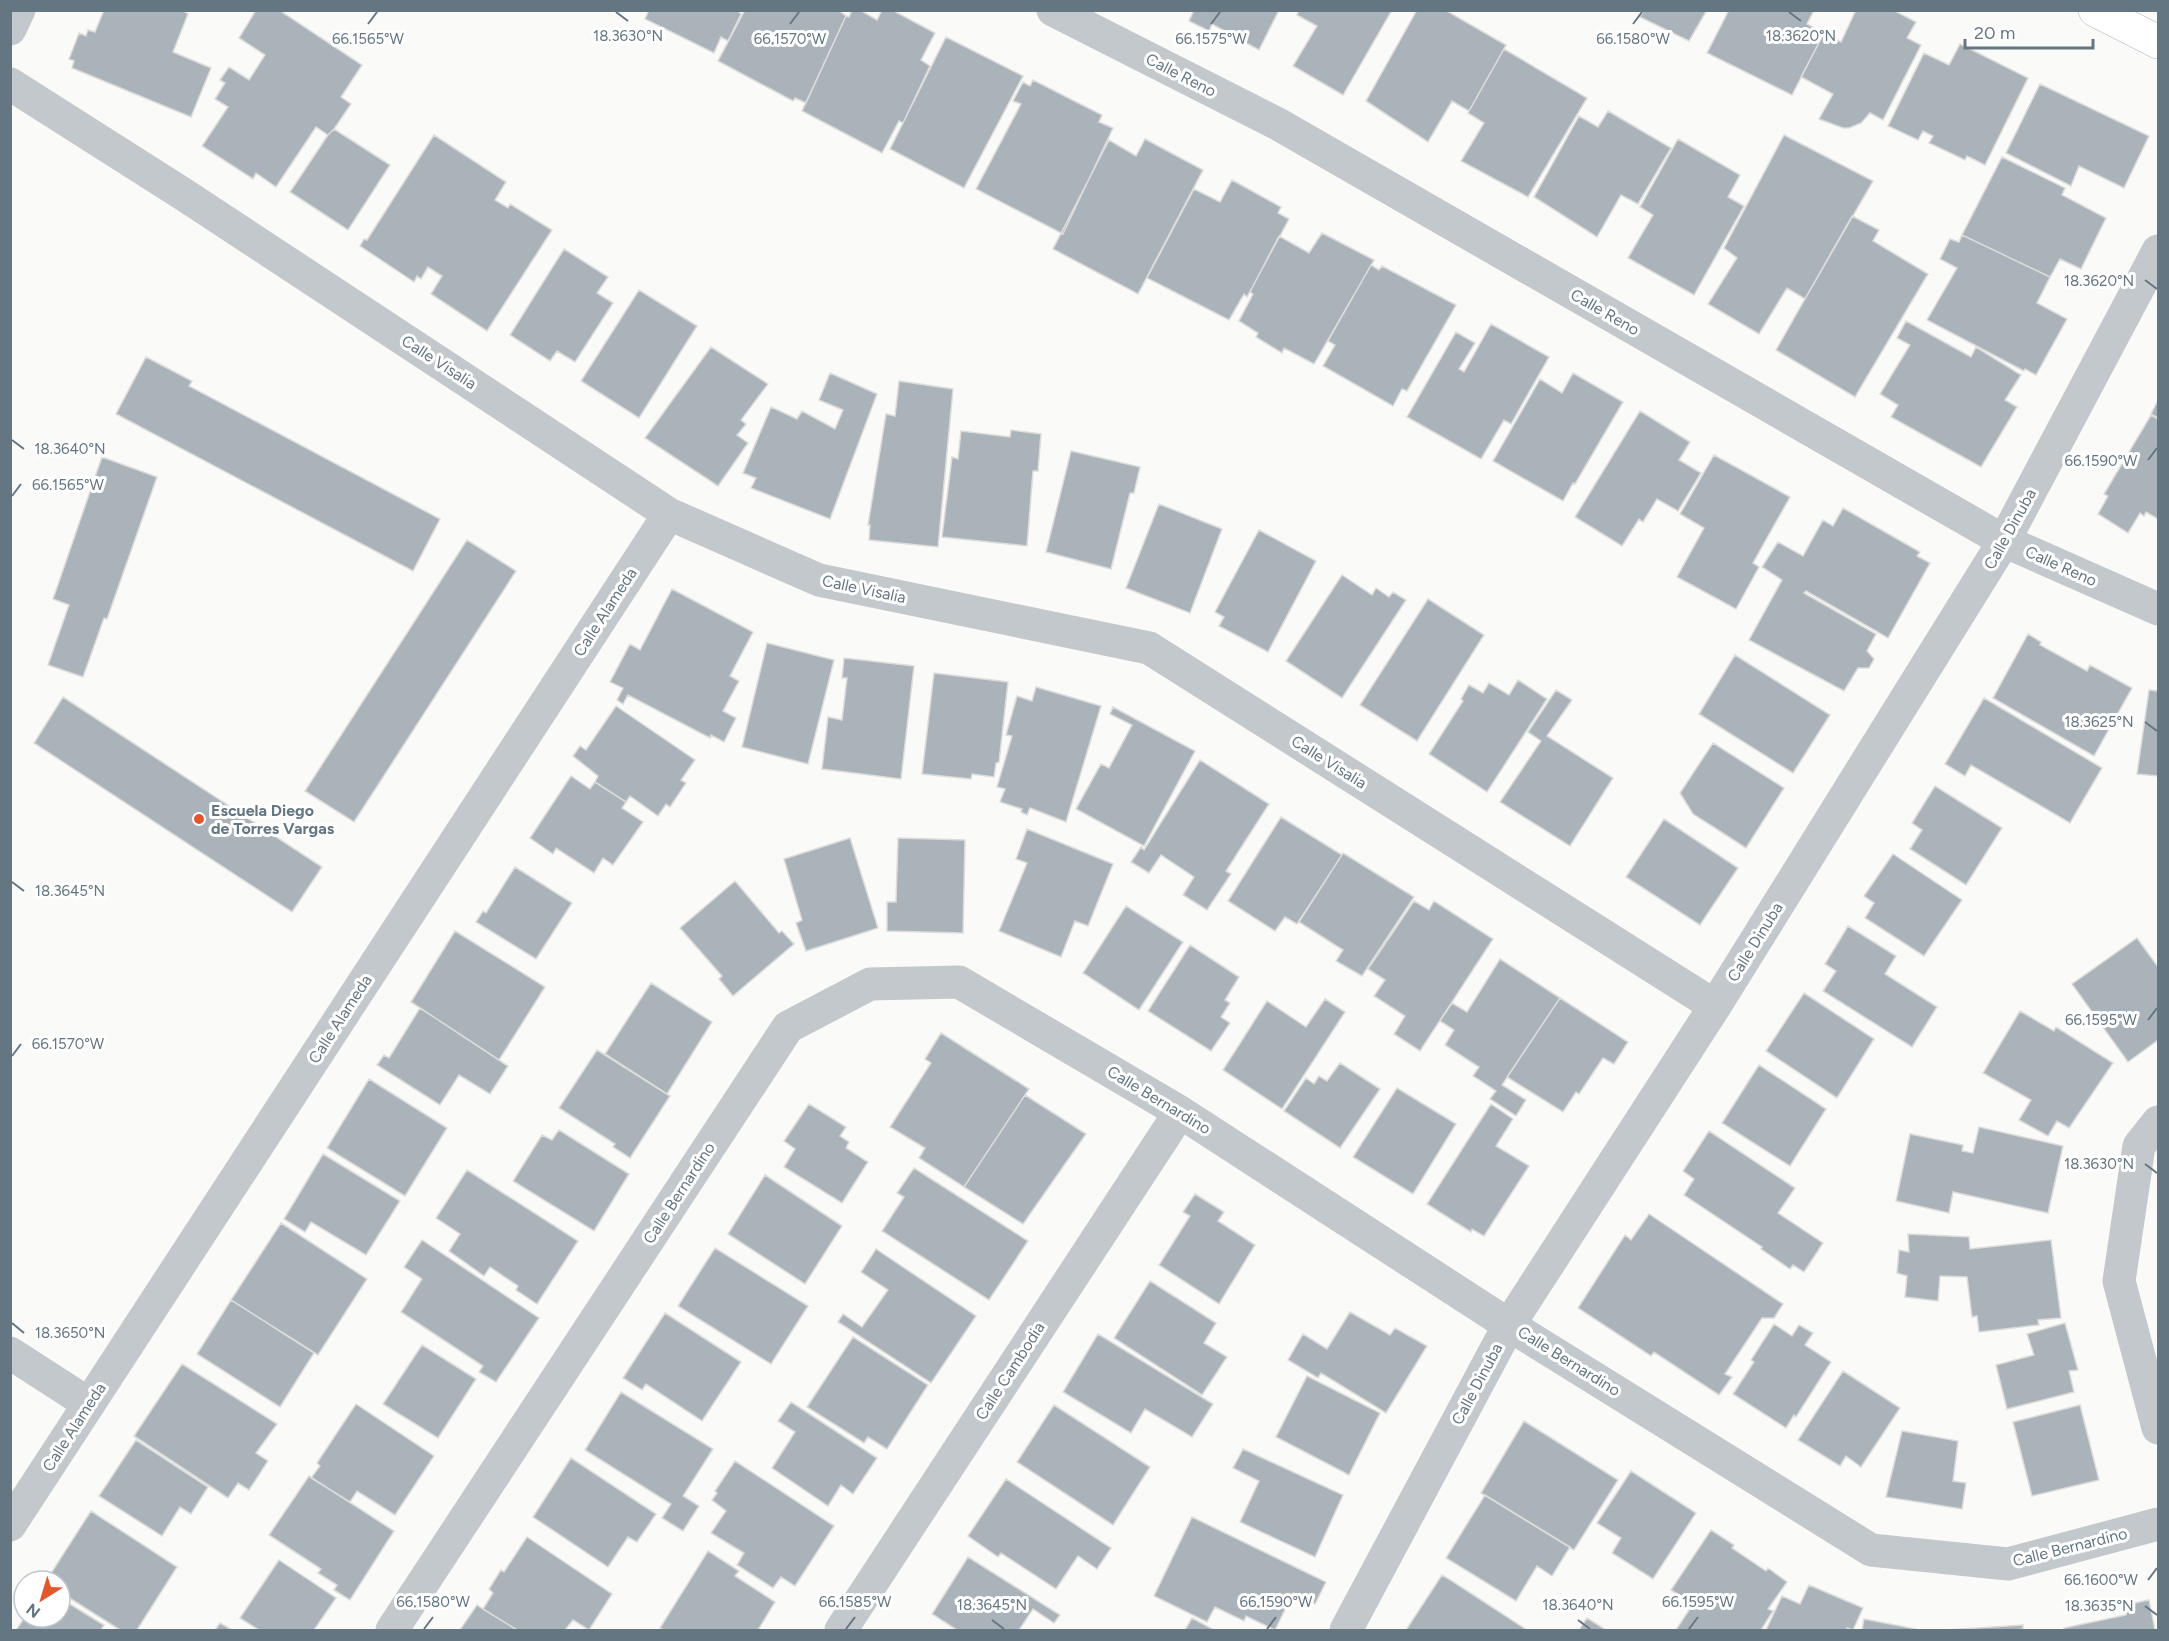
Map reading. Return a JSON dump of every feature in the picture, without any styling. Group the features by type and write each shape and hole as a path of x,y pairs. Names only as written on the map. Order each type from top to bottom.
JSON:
{"main road":[{"path":"2095,10 2158,42"}],"street":[{"path":"10,29 19,10"},
{"name":"Calle Reno","path":"1053,10 1278,124 2004,541 2158,609"},
{"name":"Calle Visalia","path":"10,84 193,200 669,514 819,580 1149,648 1715,1006"},
{"name":"Calle Dinuba","path":"1346,1630 1509,1324 1715,1006 2004,541 2158,251"},
{"name":"Calle Alameda","path":"10,1525 669,514"},
{"name":"Calle Bernardino","path":"392,1630 788,1027 870,984 959,982 1180,1112 1509,1324 1871,1550 2008,1564 2158,1524"},
{"name":"Calle Cambodia","path":"840,1630 1180,1112"},
{"path":"2158,1122 2139,1146 2118,1281 2158,1428"},
{"path":"10,1353 89,1404"}],"building":[{"path":"104,10 186,10 188,14 173,52 211,68 191,117 72,68 74,61 69,59 79,33 86,36 88,30 95,32"},
{"path":"256,10 279,10 362,65 341,97 351,104 334,129 328,135 316,127 276,187 256,173 253,179 202,146 228,107 215,99 225,83 220,80 229,67 249,80 265,55 239,38"},
{"path":"649,10 740,10 741,14 728,41 721,37 714,53 645,19"},
{"path":"745,10 838,10 846,16 806,103 795,98 793,101 718,61"},
{"path":"852,10 860,10 877,20 882,10 892,10 935,33 921,60 930,66 903,123 899,121 882,153 802,111 846,16 849,17"},
{"path":"1194,10 1279,10 1259,50 1212,24 1209,31 1189,21"},
{"path":"1299,10 1392,10 1343,95 1293,66 1317,26 1297,15"},
{"path":"1417,10 1445,10 1506,45 1469,111 1452,101 1428,142 1366,101"},
{"path":"1644,10 1707,10 1689,41 1640,17"},
{"path":"1729,10 1814,10 1807,24 1824,33 1792,95 1707,53"},
{"path":"1856,10 1893,10 1916,22 1907,38 1921,45 1883,120 1870,113 1861,123 1843,128 1819,119 1833,94 1801,77 1824,33 1841,42"},
{"path":"946,37 1023,76 964,188 890,149"},
{"path":"1960,44 2028,78 1985,165 1967,156 1965,160 1929,143 1933,136 1923,131 1918,140 1888,126 1924,53 1949,65"},
{"path":"1504,49 1587,98 1528,197 1461,161 1484,123 1468,113"},
{"path":"1033,80 1102,115 1099,122 1113,128 1063,234 976,189 1021,104 1013,101 1023,82 1030,86"},
{"path":"2040,84 2149,136 2124,188 2079,166 2071,186 2006,153"},
{"path":"1608,111 1671,148 1638,204 1621,195 1597,237 1534,197 1579,116 1598,127"},
{"path":"334,129 390,165 348,230 290,192"},
{"path":"434,135 506,182 495,200 508,208 510,204 552,230 487,331 431,294 442,276 428,267 421,279 417,276 414,282 360,246 364,239 367,240"},
{"path":"1784,135 1873,181 1805,299 1787,288 1759,334 1708,304 1737,258 1724,248"},
{"path":"1145,139 1203,170 1138,294 1053,249 1109,140 1136,156"},
{"path":"1678,139 1740,175 1728,197 1744,206 1694,295 1628,258 1653,215 1640,207"},
{"path":"2002,157 2065,188 2062,195 2106,218 2081,269 2060,259 2050,277 1962,235"},
{"path":"1232,180 1281,207 1278,213 1289,219 1247,297 1244,294 1229,320 1147,278 1194,189 1220,202"},
{"path":"1852,216 1879,230 1873,241 1928,274 1855,397 1776,350"},
{"path":"1322,233 1374,260 1314,364 1284,348 1282,353 1256,337 1258,333 1239,321 1253,294 1250,292 1279,236 1309,253"},
{"path":"1962,235 2050,277 2037,303 2067,319 2036,375 2025,369 2024,371 1927,320 1957,268 1940,259 1950,239 1959,242"},
{"path":"564,249 608,277 597,293 613,303 575,362 557,351 550,361 510,335"},
{"path":"1371,265 1379,270 1382,266 1456,305 1407,391 1402,389 1393,406 1323,366 1335,345 1328,341"},
{"path":"639,290 697,326 639,418 581,381"},
{"path":"1906,321 1971,357 1976,347 2021,375 2005,400 2017,407 1981,467 1891,417 1898,405 1880,394 1910,345 1897,338"},
{"path":"1491,324 1549,357 1511,424 1504,420 1481,459 1407,417 1456,332 1475,343 1459,369 1464,372"},
{"path":"711,347 768,384 741,420 746,424 737,435 748,443 718,486 645,438"},
{"path":"146,357 192,381 189,386 440,519 413,571 116,414"},
{"path":"830,373 877,394 830,519 751,488 756,478 743,473 771,407 797,419 802,411 835,429 843,410 819,400"},
{"path":"1573,373 1623,402 1563,501 1493,461 1540,379 1562,393"},
{"path":"899,381 953,389 938,547 869,540 870,525 868,525 886,414 895,416"},
{"path":"2158,400 2158,418 2151,414"},
{"path":"1640,411 1690,442 1679,460 1701,473 1678,511 1657,499 1643,522 1639,519 1622,546 1575,517"},
{"path":"2151,415 2158,419 2158,519 2146,512 2144,516 2140,513 2128,533 2098,514 2108,496 2104,494"},
{"path":"1011,430 1041,434 1038,471 1033,471 1027,546 942,537 952,457 958,459 961,431 1010,437"},
{"path":"1071,451 1140,467 1134,493 1130,493 1111,569 1046,552"},
{"path":"1714,455 1790,497 1753,563 1759,567 1736,609 1677,577 1704,528 1680,514"},
{"path":"102,457 157,477 107,619 104,618 83,677 48,665 69,605 53,599"},
{"path":"1159,504 1222,529 1190,613 1126,588"},
{"path":"1843,508 1920,552 1917,556 1930,563 1888,638 1806,591 1804,593 1876,634 1867,651 1874,659 1869,668 1858,668 1844,691 1749,640 1782,580 1762,567 1778,542 1803,556 1823,520 1833,526"},
{"path":"1259,530 1316,561 1268,652 1219,626 1224,617 1215,612"},
{"path":"467,540 516,571 354,822 305,791"},
{"path":"1342,575 1372,595 1376,588 1389,597 1393,592 1406,600 1342,698 1286,661"},
{"path":"672,589 753,632 730,676 739,681 723,711 736,718 724,742 711,735 710,738 628,695 623,704 617,700 623,688 610,682 630,644 640,650"},
{"path":"1428,599 1484,635 1417,741 1360,705"},
{"path":"2028,634 2041,642 2040,645 2087,671 2090,665 2132,688 2094,756 1993,698"},
{"path":"767,643 834,660 808,764 742,747"},
{"path":"1735,655 1830,715 1793,773 1699,714"},
{"path":"844,658 914,666 901,779 822,769 828,717 842,720 847,678 842,678"},
{"path":"934,673 1008,682 999,762 996,763 994,777 972,774 971,779 922,774"},
{"path":"1518,680 1547,699 1487,792 1429,754 1463,701 1461,699 1469,685 1483,693 1489,683 1509,695"},
{"path":"1036,687 1101,706 1066,822 1030,808 1027,815 1021,812 1022,809 1000,802 1005,789 997,787 1012,736 1006,735 1017,696 1032,701"},
{"path":"1556,690 1572,700 1547,736 1613,778 1570,846 1500,802 1541,741 1528,732"},
{"path":"2149,690 2158,691 2158,776 2137,774"},
{"path":"63,697 322,867 292,912 34,743"},
{"path":"1984,698 2102,768 2070,823 1971,765 1965,776 1945,764"},
{"path":"616,706 695,760 681,780 686,783 670,807 666,804 658,816 630,796 626,802 595,782 598,776 573,756 580,746 586,750"},
{"path":"1113,707 1195,751 1144,846 1076,809 1101,764 1109,768 1132,725 1110,714"},
{"path":"1713,743 1784,788 1746,848 1693,814 1680,793"},
{"path":"1200,760 1269,804 1226,871 1231,874 1207,910 1183,895 1194,877 1161,855 1149,873 1131,862 1141,847 1144,850"},
{"path":"571,776 590,789 595,782 626,802 622,808 643,822 613,865 603,858 594,873 556,848 553,854 530,838"},
{"path":"1935,786 2002,828 1966,885 1910,849 1922,830 1912,823"},
{"path":"1281,817 1342,855 1297,924 1285,917 1275,931 1228,901"},
{"path":"1664,819 1738,868 1700,925 1626,877"},
{"path":"1027,829 1113,864 1088,926 1075,921 1061,957 999,931 1027,863 1016,859"},
{"path":"850,838 878,928 806,951 796,923 802,920 784,859"},
{"path":"898,838 965,840 963,933 887,931 887,902 896,902"},
{"path":"1343,853 1414,897 1362,976 1336,961 1343,950 1299,922"},
{"path":"1893,854 1962,900 1924,956 1865,918 1874,903 1864,896"},
{"path":"515,867 572,903 536,959 476,922 483,911 486,913"},
{"path":"735,881 779,933 782,931 794,944 733,996 719,979 722,976 680,928"},
{"path":"1414,901 1429,910 1434,901 1493,939 1420,1051 1394,1034 1405,1016 1374,996 1385,980 1368,969"},
{"path":"1126,906 1183,942 1139,1010 1083,973"},
{"path":"1848,926 1896,956 1885,974 1937,1007 1912,1047 1823,991 1836,971 1825,964"},
{"path":"455,931 545,987 499,1060 411,1002"},
{"path":"2137,938 2158,967 2158,1040 2128,1062 2072,984"},
{"path":"1190,945 1239,977 1225,1000 1230,1003 1221,1017 1230,1023 1211,1051 1148,1011"},
{"path":"1500,959 1560,998 1502,1085 1526,1100 1516,1116 1490,1099 1496,1091 1473,1076 1479,1067 1445,1045 1454,1030 1440,1021 1452,1003 1467,1012"},
{"path":"651,983 712,1022 667,1094 605,1054"},
{"path":"1804,993 1874,1039 1837,1098 1766,1051"},
{"path":"1560,998 1628,1042 1614,1064 1603,1058 1579,1094 1576,1092 1563,1112 1507,1077"},
{"path":"1325,999 1345,1012 1282,1109 1223,1070 1267,1001 1306,1027"},
{"path":"420,1008 508,1066 490,1094 459,1075 440,1105 377,1065 384,1055 389,1058"},
{"path":"2020,1011 2054,1031 2056,1027 2113,1063 2069,1128 2057,1121 2048,1136 2019,1120 2031,1100 1983,1073"},
{"path":"941,1033 1029,1089 964,1187 919,1158 925,1148 890,1127 931,1063 925,1059"},
{"path":"597,1050 670,1096 630,1158 613,1147 615,1144 559,1108"},
{"path":"1340,1063 1380,1089 1340,1148 1284,1111 1306,1078 1314,1084 1319,1076 1327,1081"},
{"path":"1759,1065 1826,1109 1790,1166 1722,1123"},
{"path":"369,1079 447,1128 405,1196 327,1148"},
{"path":"1397,1088 1456,1124 1413,1194 1353,1157"},
{"path":"1025,1095 1086,1134 1023,1224 964,1187"},
{"path":"809,1104 846,1127 840,1136 849,1142 846,1148 868,1162 842,1203 784,1167 795,1149 784,1141"},
{"path":"1491,1104 1513,1119 1496,1146 1529,1166 1484,1236 1472,1229 1471,1232 1427,1204"},
{"path":"1979,1127 2063,1146 2048,1213 1953,1192 1949,1213 1896,1201 1910,1134 1963,1145 1962,1151 1973,1153"},
{"path":"559,1130 629,1174 594,1231 513,1181 542,1135 552,1140"},
{"path":"1709,1131 1795,1188 1778,1213 1823,1243 1804,1272 1793,1265 1790,1269 1761,1249 1762,1247 1684,1195 1694,1179 1683,1171"},
{"path":"323,1154 400,1201 366,1255 311,1222 305,1232 284,1219"},
{"path":"914,1168 1028,1241 989,1300 882,1231 904,1197 897,1193"},
{"path":"467,1170 578,1241 537,1304 516,1290 518,1286 490,1267 484,1276 449,1251 460,1234 436,1218"},
{"path":"765,1175 842,1226 805,1284 728,1234"},
{"path":"1195,1194 1224,1212 1218,1221 1255,1245 1219,1304 1159,1265 1190,1216 1183,1212"},
{"path":"1649,1214 1783,1304 1774,1318 1762,1318 1725,1374 1732,1377 1719,1395 1654,1352 1651,1356 1578,1308 1625,1235 1631,1240"},
{"path":"281,1223 367,1279 318,1355 231,1300"},
{"path":"1908,1234 1969,1237 1970,1249 2051,1240 2061,1318 2038,1320 2039,1325 1979,1332 1977,1316 1972,1317 1967,1277 1940,1276 1938,1301 1905,1297 1907,1276 1897,1273 1899,1250 1909,1252"},
{"path":"422,1240 539,1318 496,1382 479,1372 483,1366 401,1312 422,1279 404,1267"},
{"path":"715,1248 808,1306 771,1364 678,1306"},
{"path":"876,1249 976,1316 931,1383 838,1322 843,1314 862,1327 888,1290 861,1272"},
{"path":"1150,1281 1216,1323 1204,1343 1227,1357 1202,1395 1114,1338"},
{"path":"231,1300 314,1353 280,1407 197,1354"},
{"path":"1350,1312 1390,1335 1395,1328 1427,1346 1386,1413 1321,1373 1318,1378 1288,1360 1303,1334 1327,1349"},
{"path":"665,1313 741,1362 702,1421 646,1384 642,1390 623,1378"},
{"path":"2065,1323 2078,1370 2069,1371 2074,1392 2007,1409 1996,1365 2034,1355 2027,1334"},
{"path":"1774,1324 1792,1336 1799,1325 1813,1333 1805,1345 1831,1362 1796,1417 1794,1415 1786,1428 1733,1394 1754,1362 1751,1360"},
{"path":"1098,1334 1213,1404 1192,1437 1145,1409 1131,1433 1063,1392"},
{"path":"853,1337 928,1385 887,1449 868,1437 864,1443 807,1407"},
{"path":"422,1345 476,1379 438,1438 383,1404"},
{"path":"182,1364 277,1424 256,1453 268,1461 249,1490 238,1483 228,1498 134,1436"},
{"path":"1843,1371 1900,1408 1861,1467 1846,1456 1840,1466 1798,1440"},
{"path":"1307,1376 1380,1413 1349,1475 1276,1437"},
{"path":"621,1392 713,1449 683,1496 699,1506 683,1531 662,1518 671,1504 585,1450"},
{"path":"791,1402 877,1458 853,1494 841,1485 828,1506 772,1468 795,1432 778,1421"},
{"path":"356,1404 434,1456 395,1515 357,1491 350,1502 311,1478 320,1466 317,1463"},
{"path":"1054,1405 1150,1467 1113,1525 1017,1462"},
{"path":"2080,1405 2099,1480 2032,1496 2013,1422"},
{"path":"1524,1421 1618,1480 1574,1550 1481,1493"},
{"path":"1902,1431 1958,1441 1953,1481 1966,1483 1962,1509 1886,1497"},
{"path":"136,1440 208,1487 191,1514 180,1507 162,1536 99,1496"},
{"path":"1243,1449 1343,1495 1315,1557 1240,1522 1259,1481 1233,1468"},
{"path":"571,1458 656,1514 637,1542 628,1537 608,1567 533,1517"},
{"path":"735,1461 834,1526 795,1586 781,1577 773,1588 737,1565 744,1553 711,1533 726,1511 712,1500 717,1493 715,1491"},
{"path":"1631,1471 1696,1513 1653,1579 1612,1553 1621,1538 1597,1523"},
{"path":"309,1476 394,1531 350,1600 334,1590 337,1585 318,1573 321,1569 269,1535"},
{"path":"1006,1479 1111,1548 1097,1569 1078,1556 1056,1589 1001,1553 998,1557 968,1536"},
{"path":"1485,1495 1570,1547 1552,1576 1537,1566 1516,1601 1446,1558"},
{"path":"91,1511 177,1567 137,1630 120,1630 72,1600 72,1569 54,1569"},
{"path":"1192,1517 1326,1582 1315,1604 1293,1593 1275,1630 1246,1616 1244,1621 1215,1607 1207,1622 1154,1596"},
{"path":"1711,1530 1734,1545 1732,1548 1766,1571 1768,1568 1787,1582 1768,1609 1773,1611 1761,1630 1676,1630 1693,1604 1671,1590"},
{"path":"527,1537 612,1594 589,1630 573,1620 565,1630 517,1630 483,1609 493,1593 489,1589 501,1570 504,1572"},
{"path":"708,1551 739,1571 735,1576 775,1602 758,1630 664,1630 660,1628"},
{"path":"968,1557 1060,1615 1054,1623 1033,1609 1019,1630 957,1630 932,1614"},
{"path":"279,1560 336,1598 314,1630 259,1630 240,1618"},
{"path":"1442,1575 1452,1581 1527,1630 1406,1630"},
{"path":"1809,1585 1863,1608 1853,1630 1847,1628 1846,1630 1766,1630 1782,1596 1800,1604"},
{"path":"2149,1600 2155,1630 2065,1630 2064,1628 2126,1615 2125,1605"},
{"path":"72,1605 104,1625 101,1630 16,1630 72,1629"},
{"path":"477,1605 483,1609 517,1630 460,1630"},
{"path":"1192,1618 1214,1630 1185,1630"},
{"path":"1587,1618 1606,1630 1579,1630"},
{"path":"1864,1619 1916,1629 1916,1630 1862,1630"},
{"path":"220,1623 232,1630 215,1630"},
{"path":"2023,1625 2023,1629 2016,1630 1945,1630"}],"place":[{"name":"Escuela Diego de Torres Vargas","path":"199,819"}]}
